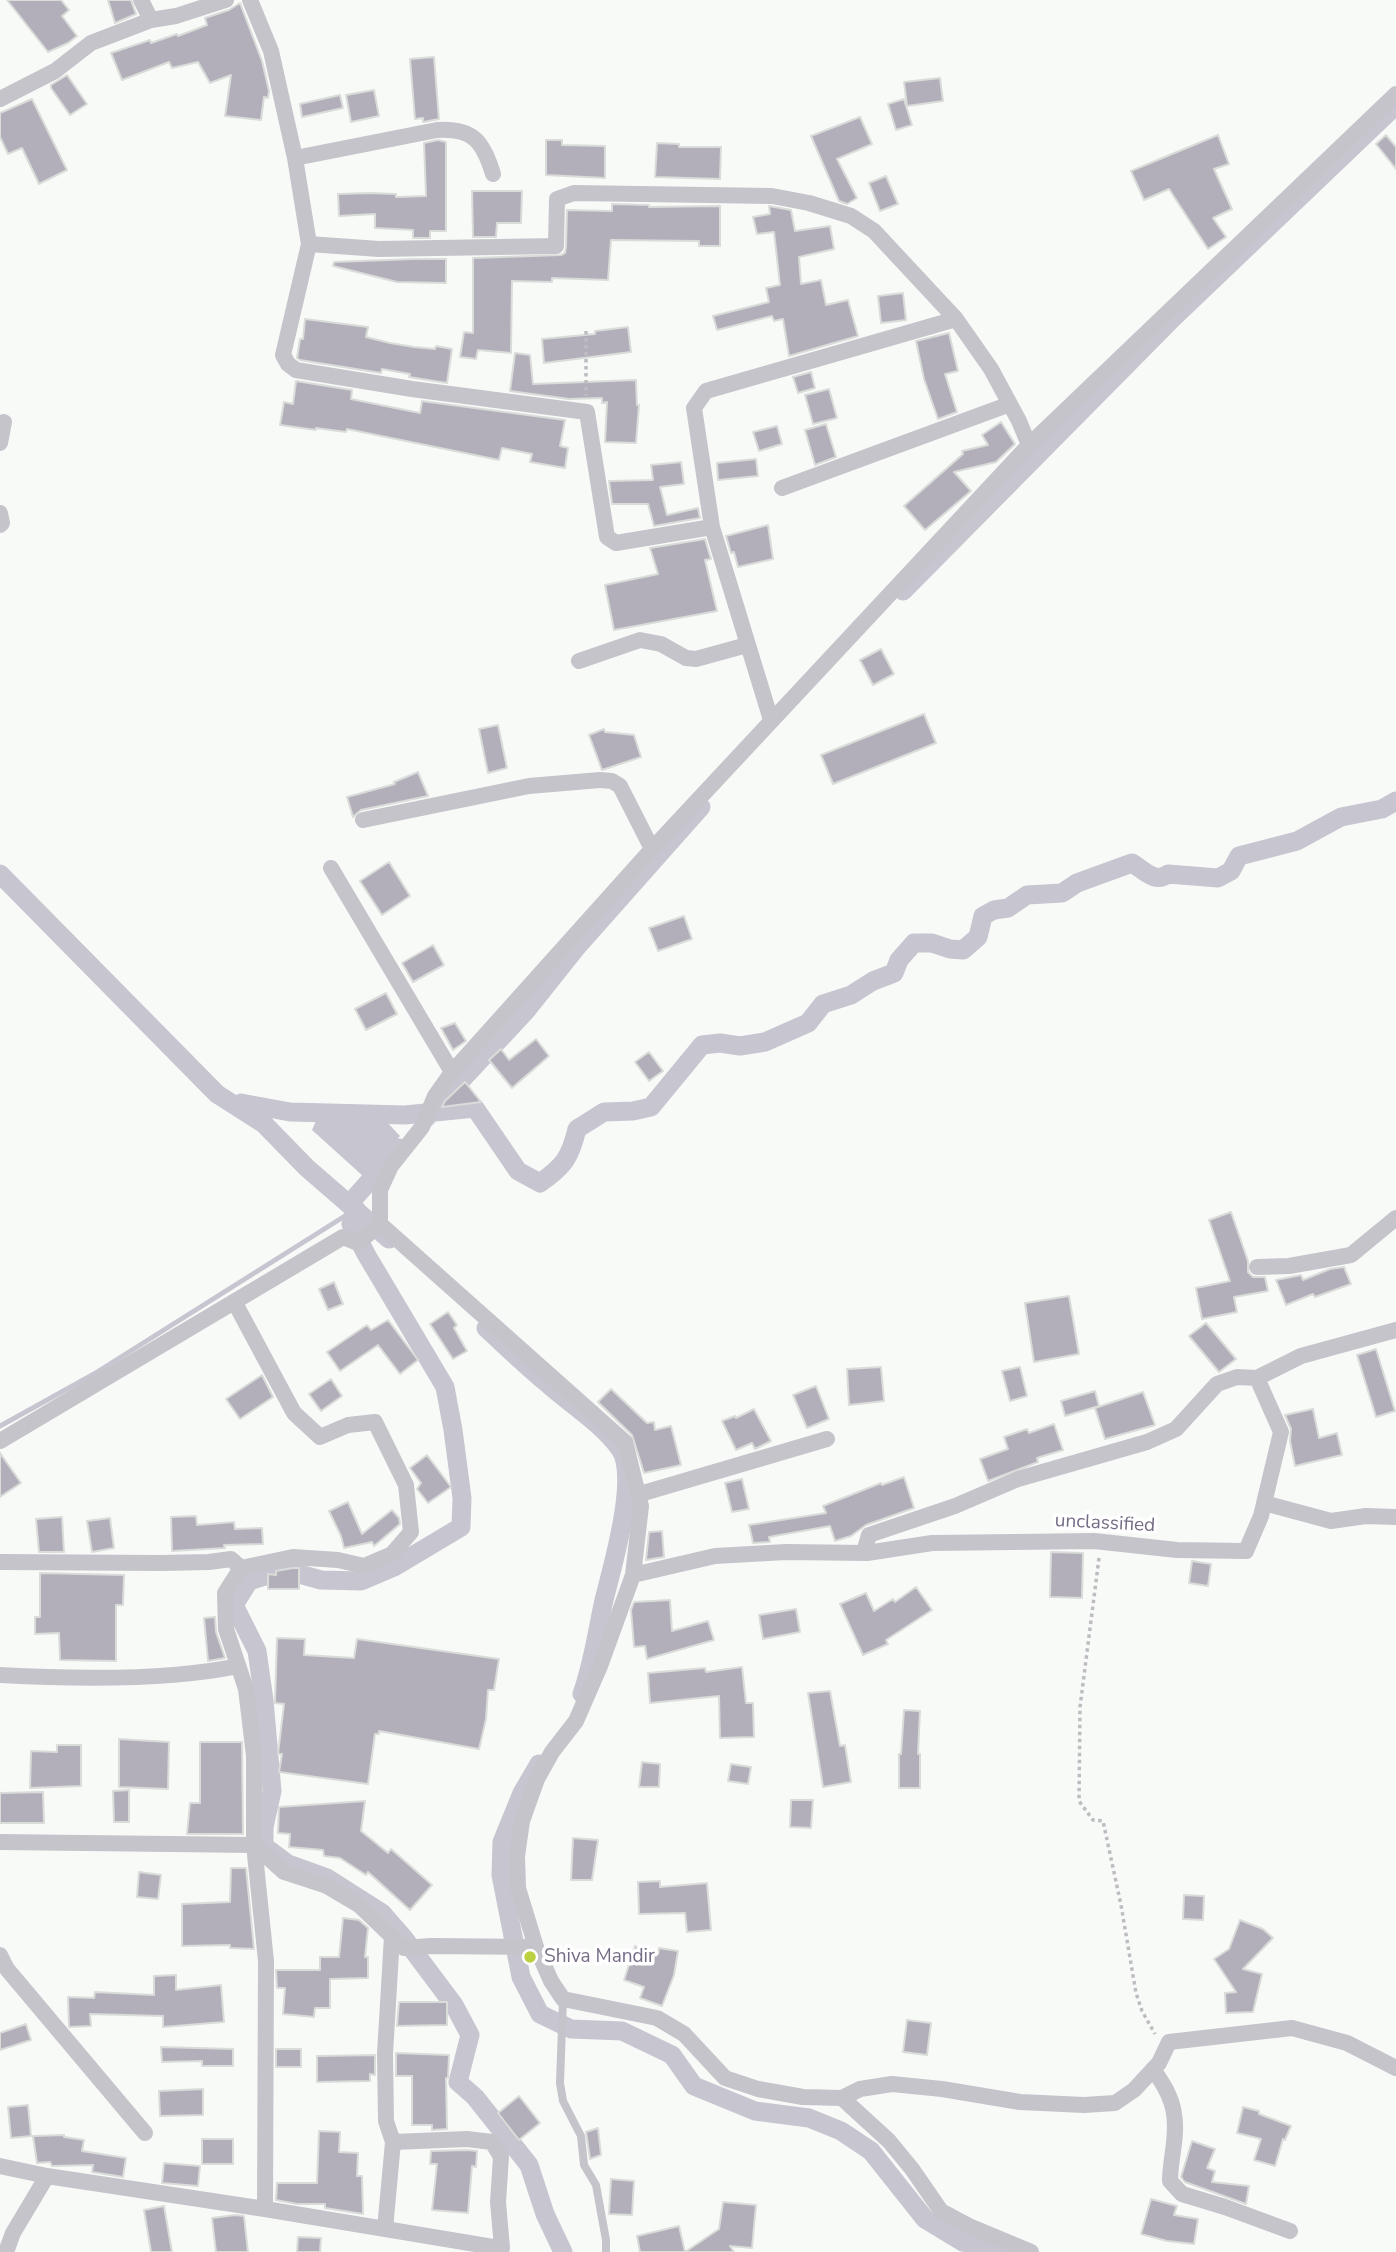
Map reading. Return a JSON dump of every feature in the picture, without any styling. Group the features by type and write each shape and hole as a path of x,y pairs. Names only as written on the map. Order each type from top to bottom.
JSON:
{"street":[{"path":"141,0 151,20"},
{"path":"0,99 55,71 91,43 151,20 176,16 226,0"},
{"path":"250,0 271,51 295,158 309,244 283,355 288,364 296,370 412,389 587,412 607,537 611,541 616,543 652,539 712,527"},
{"path":"1396,94 1029,445 771,720 452,1072 429,1107 422,1127 391,1166 380,1190 380,1224 625,1442 639,1494 640,1530 633,1575 600,1666 581,1709 537,1779 522,1821 517,1856 518,1888 532,1947 563,1999 657,2018 684,2034 725,2078 803,2097 842,2098 860,2089 892,2084 1020,2102 1084,2105 1115,2103 1134,2090 1153,2068 1169,2042 1292,2028 1347,2043 1396,2068"},
{"path":"295,158 458,128 473,136 486,150 492,174"},
{"path":"309,244 391,249 556,246 557,199 574,193 772,196 809,204 851,216 874,231 956,319 991,369 1029,445"},
{"path":"771,720 712,527 694,408 706,391 956,319"},
{"path":"782,488 1010,404"},
{"path":"0,443 4,422"},
{"path":"0,513 0,525"},
{"path":"579,661 640,640 661,644 686,658 696,659 747,645"},
{"path":"363,820 529,786 612,781 620,786 652,849"},
{"path":"331,868 452,1072"},
{"path":"1256,1267 1289,1266 1351,1255 1396,1217"},
{"path":"0,1441 343,1237 358,1243 380,1224"},
{"path":"235,1303 294,1413 320,1437 348,1425 375,1422 406,1485 411,1532 392,1555 364,1566 338,1560 293,1557 242,1568 225,1593 226,1629 246,1689 254,1756 254,1845 266,1961 265,2209"},
{"path":"867,1553 869,1535 956,1506 1018,1479 1147,1441 1176,1429 1217,1384 1237,1377 1257,1378 1301,1356 1396,1331"},
{"name":"unclassified","path":"633,1575 715,1556 786,1552 867,1553 932,1543 1099,1542 1177,1550 1246,1552 1264,1503 1282,1432 1257,1378"},
{"path":"639,1494 827,1439"},
{"path":"1264,1503 1331,1521 1366,1516 1396,1517"},
{"path":"0,1562 185,1562 231,1559 242,1568"},
{"path":"0,1675 117,1676 194,1673 238,1666"},
{"path":"0,1842 254,1845 284,1872 327,1886 359,1905 404,1948 532,1947"},
{"path":"385,2229 393,2143 386,2121 385,2054 391,1936"},
{"path":"0,1955 7,1969 145,2133"},
{"path":"1153,2068 1166,2089 1174,2112 1175,2133 1170,2181 1182,2194 1290,2231"},
{"path":"842,2098 889,2141 941,2211 971,2227 1031,2252"},
{"path":"0,2166 47,2176 265,2209 502,2250 498,2202 501,2157 492,2142 467,2139 393,2143"},
{"path":"6,2252 13,2233 47,2176"}],"lane":[{"path":"563,1999 560,2083 563,2101 581,2136 584,2165 596,2185 606,2252"}],"path":[{"path":"586,331 587,412"},
{"path":"1099,1542 1080,1707 1079,1801 1093,1820 1103,1821 1136,1993 1142,2011 1164,2051"}],"shaded area":[{"path":"317,1119 385,1120 400,1136 364,1177 312,1130"}],"building":[{"path":"7,0 61,0 69,10 62,16 77,36 48,52"},
{"path":"108,0 131,0 136,14 115,23"},
{"path":"240,3 262,61 269,91 268,98 264,97 261,120 225,116 231,75 210,83 198,62 172,68 169,62 122,80 111,53 150,40 151,43 177,34 178,36 207,25 205,18 229,10"},
{"path":"434,57 439,119 423,122 423,118 415,119 410,59"},
{"path":"67,75 87,104 70,115 51,88 51,85"},
{"path":"940,78 943,101 907,106 904,82"},
{"path":"374,90 379,116 351,122 346,95"},
{"path":"340,95 343,108 302,117 300,104"},
{"path":"32,99 67,170 39,184 22,148 8,154 0,137 0,113"},
{"path":"904,99 912,125 896,130 888,104"},
{"path":"860,117 872,144 837,159 857,198 847,204 839,201 811,136"},
{"path":"1218,135 1229,164 1214,169 1232,209 1213,218 1226,237 1208,249 1169,189 1144,200 1131,171"},
{"path":"1386,135 1396,147 1396,169 1376,144"},
{"path":"438,140 446,142 446,231 430,231 430,238 413,238 413,230 375,228 375,214 339,216 338,194 426,196 424,143"},
{"path":"546,140 562,140 562,145 605,146 605,178 546,175"},
{"path":"657,143 679,144 679,147 721,147 720,179 655,177"},
{"path":"886,176 898,204 880,211 869,183"},
{"path":"472,191 522,191 521,223 497,223 496,237 473,237"},
{"path":"612,204 649,207 720,206 720,246 699,246 699,241 611,240 608,280 552,278 552,282 512,281 511,353 478,350 476,359 460,357 464,332 473,333 473,258 561,255 565,253 566,247 567,210 612,211"},
{"path":"769,206 791,210 795,231 830,226 834,249 799,257 801,284 821,280 826,305 848,300 858,336 789,356 783,319 774,321 772,316 717,330 713,316 769,302 766,288 780,285 774,232 757,234 753,217 770,214"},
{"path":"446,259 446,283 397,282 333,266 334,262"},
{"path":"903,293 906,320 881,323 878,296"},
{"path":"305,319 368,327 366,337 390,343 452,349 447,383 409,377 410,374 382,369 381,373 300,360 297,358"},
{"path":"628,327 631,352 544,363 542,339 595,334 595,331"},
{"path":"949,333 958,371 945,374 957,412 938,419 924,379 916,341"},
{"path":"515,353 530,355 533,384 636,380 639,405 636,443 605,442 607,402 602,403 602,398 569,399 510,391"},
{"path":"811,372 815,388 798,393 793,377"},
{"path":"296,381 352,390 351,399 420,413 422,401 565,420 560,446 568,448 565,468 530,462 532,454 502,448 499,460 347,429 346,432 280,425 284,402 293,404"},
{"path":"829,389 837,418 813,424 805,395"},
{"path":"1001,422 1015,444 996,462 954,472 971,491 925,530 904,506 963,454 962,451 988,445 982,435"},
{"path":"826,424 836,457 815,465 805,430"},
{"path":"777,426 782,444 759,451 753,432"},
{"path":"756,459 758,476 718,480 717,463"},
{"path":"681,462 684,484 660,487 667,515 698,508 700,518 654,526 648,504 612,504 609,481 653,480 651,465"},
{"path":"768,525 773,559 738,567 726,536"},
{"path":"705,539 711,559 705,560 717,611 614,630 605,585 658,574 650,548"},
{"path":"881,649 894,674 873,685 860,660"},
{"path":"924,714 936,743 833,784 821,755"},
{"path":"498,725 507,768 488,773 479,729"},
{"path":"604,729 605,732 634,735 641,757 602,770 589,735"},
{"path":"418,772 428,796 361,810 353,817 347,797 395,784 394,782"},
{"path":"389,862 410,896 382,915 360,881"},
{"path":"684,916 692,939 658,951 649,928"},
{"path":"433,945 444,965 413,982 402,963"},
{"path":"386,993 397,1014 366,1030 355,1009"},
{"path":"455,1023 466,1041 453,1050 441,1028"},
{"path":"536,1039 549,1056 512,1088 489,1060 501,1049 509,1060"},
{"path":"649,1052 663,1071 649,1081 635,1062"},
{"path":"465,1082 481,1102 442,1107 445,1101"},
{"path":"1231,1212 1248,1261 1248,1272 1253,1277 1265,1277 1268,1291 1234,1297 1237,1312 1202,1319 1196,1288 1230,1281 1209,1220"},
{"path":"1344,1267 1351,1284 1315,1297 1313,1294 1286,1305 1276,1280 1301,1275 1303,1280 1330,1269"},
{"path":"334,1282 343,1304 328,1310 319,1289"},
{"path":"1069,1296 1079,1354 1034,1362 1025,1303"},
{"path":"448,1312 457,1325 454,1328 467,1351 453,1359 430,1324"},
{"path":"388,1320 418,1360 400,1374 378,1345 340,1371 327,1352 367,1325 371,1330"},
{"path":"1206,1323 1236,1359 1219,1372 1189,1336"},
{"path":"1376,1349 1395,1411 1376,1417 1357,1355"},
{"path":"881,1367 884,1401 849,1405 847,1369"},
{"path":"1020,1367 1027,1396 1010,1401 1002,1371"},
{"path":"262,1375 273,1397 240,1419 226,1399"},
{"path":"331,1379 342,1396 321,1411 309,1394"},
{"path":"816,1386 829,1419 807,1428 793,1395"},
{"path":"611,1389 647,1423 654,1422 655,1430 671,1426 681,1465 644,1473 632,1435 598,1402"},
{"path":"1095,1391 1099,1406 1065,1416 1061,1401"},
{"path":"1143,1392 1155,1425 1105,1439 1095,1408"},
{"path":"754,1409 771,1441 755,1449 752,1443 736,1450 722,1421 735,1416 736,1418"},
{"path":"1313,1409 1319,1438 1337,1433 1342,1455 1295,1466 1290,1441 1291,1429 1285,1415"},
{"path":"1054,1424 1063,1450 1037,1458 1038,1462 988,1481 980,1459 1008,1449 1004,1437 1027,1429 1029,1433"},
{"path":"0,1453 21,1483 0,1497"},
{"path":"427,1455 451,1487 428,1503 417,1489 421,1483 410,1468"},
{"path":"904,1477 914,1508 866,1525 851,1536 835,1541 830,1526 769,1537 770,1542 753,1543 749,1525 826,1513 823,1506 881,1483 882,1485"},
{"path":"742,1479 749,1509 732,1512 725,1483"},
{"path":"348,1502 362,1534 392,1510 399,1518 400,1524 374,1546 372,1542 344,1548 329,1511"},
{"path":"196,1516 197,1525 234,1522 235,1529 262,1528 263,1544 172,1551 171,1517"},
{"path":"62,1517 64,1552 39,1552 36,1519"},
{"path":"110,1518 114,1548 92,1552 87,1521"},
{"path":"662,1531 664,1557 646,1560 649,1532"},
{"path":"1051,1552 1083,1553 1082,1598 1050,1597"},
{"path":"1192,1561 1211,1564 1208,1586 1189,1583"},
{"path":"299,1568 299,1589 268,1589 268,1574 276,1575 276,1571"},
{"path":"40,1573 124,1575 123,1605 116,1605 116,1661 60,1660 59,1633 35,1634 35,1617 40,1617"},
{"path":"916,1587 932,1610 886,1640 888,1644 863,1655 840,1604 866,1593 874,1611 893,1599 895,1602"},
{"path":"670,1600 672,1631 708,1621 714,1640 647,1659 645,1646 634,1647 631,1610 634,1602"},
{"path":"796,1609 800,1632 763,1639 759,1615"},
{"path":"215,1617 216,1632 225,1658 208,1661 204,1618"},
{"path":"277,1638 305,1639 304,1655 354,1658 357,1639 499,1659 494,1690 488,1690 486,1719 479,1749 379,1731 379,1734 375,1734 368,1784 279,1772 282,1754 278,1754 284,1704 275,1703"},
{"path":"742,1667 746,1703 753,1703 754,1737 720,1738 719,1696 650,1703 648,1673 705,1668 706,1672"},
{"path":"830,1691 840,1746 845,1745 851,1782 823,1787 808,1693"},
{"path":"904,1710 920,1711 920,1788 899,1788 899,1754"},
{"path":"119,1739 169,1742 168,1789 119,1787"},
{"path":"200,1742 242,1742 243,1834 187,1834 190,1803 200,1803"},
{"path":"57,1745 81,1745 81,1786 30,1788 31,1751 57,1752"},
{"path":"642,1762 660,1764 659,1787 639,1787"},
{"path":"731,1764 751,1767 748,1784 728,1781"},
{"path":"129,1790 129,1822 114,1822 113,1791"},
{"path":"43,1792 44,1823 0,1823 0,1793"},
{"path":"791,1800 813,1800 811,1828 790,1827"},
{"path":"365,1801 361,1831 388,1853 391,1849 432,1885 410,1910 368,1872 366,1875 340,1858 324,1856 323,1850 289,1847 290,1834 278,1833 279,1807"},
{"path":"573,1838 598,1840 592,1880 571,1880"},
{"path":"231,1868 246,1868 254,1949 230,1948 230,1945 182,1946 182,1904 230,1902"},
{"path":"139,1872 161,1875 158,1899 137,1897"},
{"path":"660,1881 660,1887 707,1883 711,1930 687,1932 685,1913 639,1914 638,1882"},
{"path":"1184,1895 1204,1896 1203,1920 1183,1919"},
{"path":"343,1918 359,1920 368,1928 365,1957 368,1957 368,1978 330,1979 330,2008 315,2008 314,2017 283,2014 285,1988 277,1988 276,1970 320,1970 320,1957 339,1957"},
{"path":"1240,1920 1263,1929 1273,1938 1243,1969 1262,1974 1253,2012 1226,2013 1225,1993 1236,1992 1214,1959 1229,1949"},
{"path":"635,1946 658,1954 659,1948 678,1951 674,1975 662,2006 640,1998 644,1987 624,1980"},
{"path":"176,1975 176,1990 221,1985 224,2022 163,2027 163,2016 90,2014 91,2026 69,2027 68,1997 94,1998 95,1992 154,1995 154,1976"},
{"path":"399,2002 447,2002 447,2025 397,2026"},
{"path":"907,2020 931,2023 927,2055 903,2052"},
{"path":"26,2024 31,2040 0,2050 0,2033"},
{"path":"161,2047 233,2049 233,2066 202,2066 202,2061 162,2062"},
{"path":"276,2049 301,2049 301,2067 276,2067"},
{"path":"396,2053 449,2055 446,2078 447,2129 432,2130 432,2125 412,2125 412,2076 396,2076"},
{"path":"375,2055 375,2075 370,2074 370,2081 317,2082 317,2056"},
{"path":"203,2089 203,2115 160,2116 159,2091"},
{"path":"519,2096 540,2123 519,2140 498,2113"},
{"path":"28,2105 31,2136 11,2138 8,2107"},
{"path":"1243,2107 1259,2111 1259,2114 1291,2126 1285,2140 1283,2139 1275,2166 1254,2160 1261,2139 1237,2133"},
{"path":"598,2128 601,2155 590,2159 586,2132"},
{"path":"319,2131 340,2132 339,2152 358,2153 357,2176 362,2176 363,2214 325,2208 325,2204 297,2204 276,2200 277,2183 317,2183"},
{"path":"64,2135 84,2140 82,2151 126,2158 123,2177 92,2172 93,2165 52,2166 50,2162 37,2163 33,2136"},
{"path":"202,2139 233,2139 233,2164 202,2164"},
{"path":"1192,2141 1215,2149 1207,2168 1215,2171 1212,2182 1249,2186 1246,2204 1185,2182 1181,2177"},
{"path":"431,2151 477,2151 476,2167 472,2166 468,2213 432,2210 437,2164 430,2164"},
{"path":"164,2163 200,2166 198,2186 162,2183"},
{"path":"611,2179 634,2181 632,2215 609,2214"},
{"path":"1151,2199 1177,2206 1174,2215 1198,2219 1194,2244 1141,2234"},
{"path":"723,2202 756,2205 752,2248 730,2246 734,2252 685,2252 719,2229"},
{"path":"164,2206 172,2252 151,2252 144,2210"},
{"path":"244,2216 248,2252 216,2252 212,2218"},
{"path":"679,2226 685,2252 640,2252 637,2236"},
{"path":"298,2237 321,2238 320,2252 297,2252"}],"waterway":[{"path":"903,591 1169,322 1396,105"},
{"path":"241,1103 290,1112 405,1115 475,1108 518,1171 540,1183 565,1160 577,1129 604,1112 651,1107 702,1045 720,1043 740,1046 765,1042 808,1023 823,1004 851,995 873,981 894,973 899,960 914,943 932,943 963,950 978,937 983,916 994,910 1008,908 1027,895 1062,893 1077,883 1132,863 1154,877 1168,874 1218,878 1231,871 1239,856 1297,841 1341,817 1382,809 1396,801"},
{"path":"424,1120 525,1012 576,948 701,807"},
{"path":"0,874 217,1094 264,1124 307,1168 389,1239"},
{"path":"349,1204 399,1148"},
{"path":"0,1426 94,1374 356,1209"},
{"path":"356,1209 351,1224 445,1387 462,1498 461,1527 394,1567 361,1581 321,1580 285,1570 249,1581 234,1605 257,1651 264,1700 272,1791 264,1827 264,1846 288,1864 327,1878 382,1913 454,2005 470,2035 458,2082 475,2097 529,2165 545,2214 563,2252"},
{"path":"486,1328 605,1431 620,1449 625,1462 627,1480 618,1546 582,1694"},
{"path":"539,1764 522,1793 502,1842 501,1875 521,1977 540,2014 571,2029 622,2031 672,2055 694,2086 755,2111 809,2118 841,2131 871,2151 925,2219 963,2242 1003,2252"}],"place":[{"name":"Shiva Mandir","path":"530,1957"}]}
